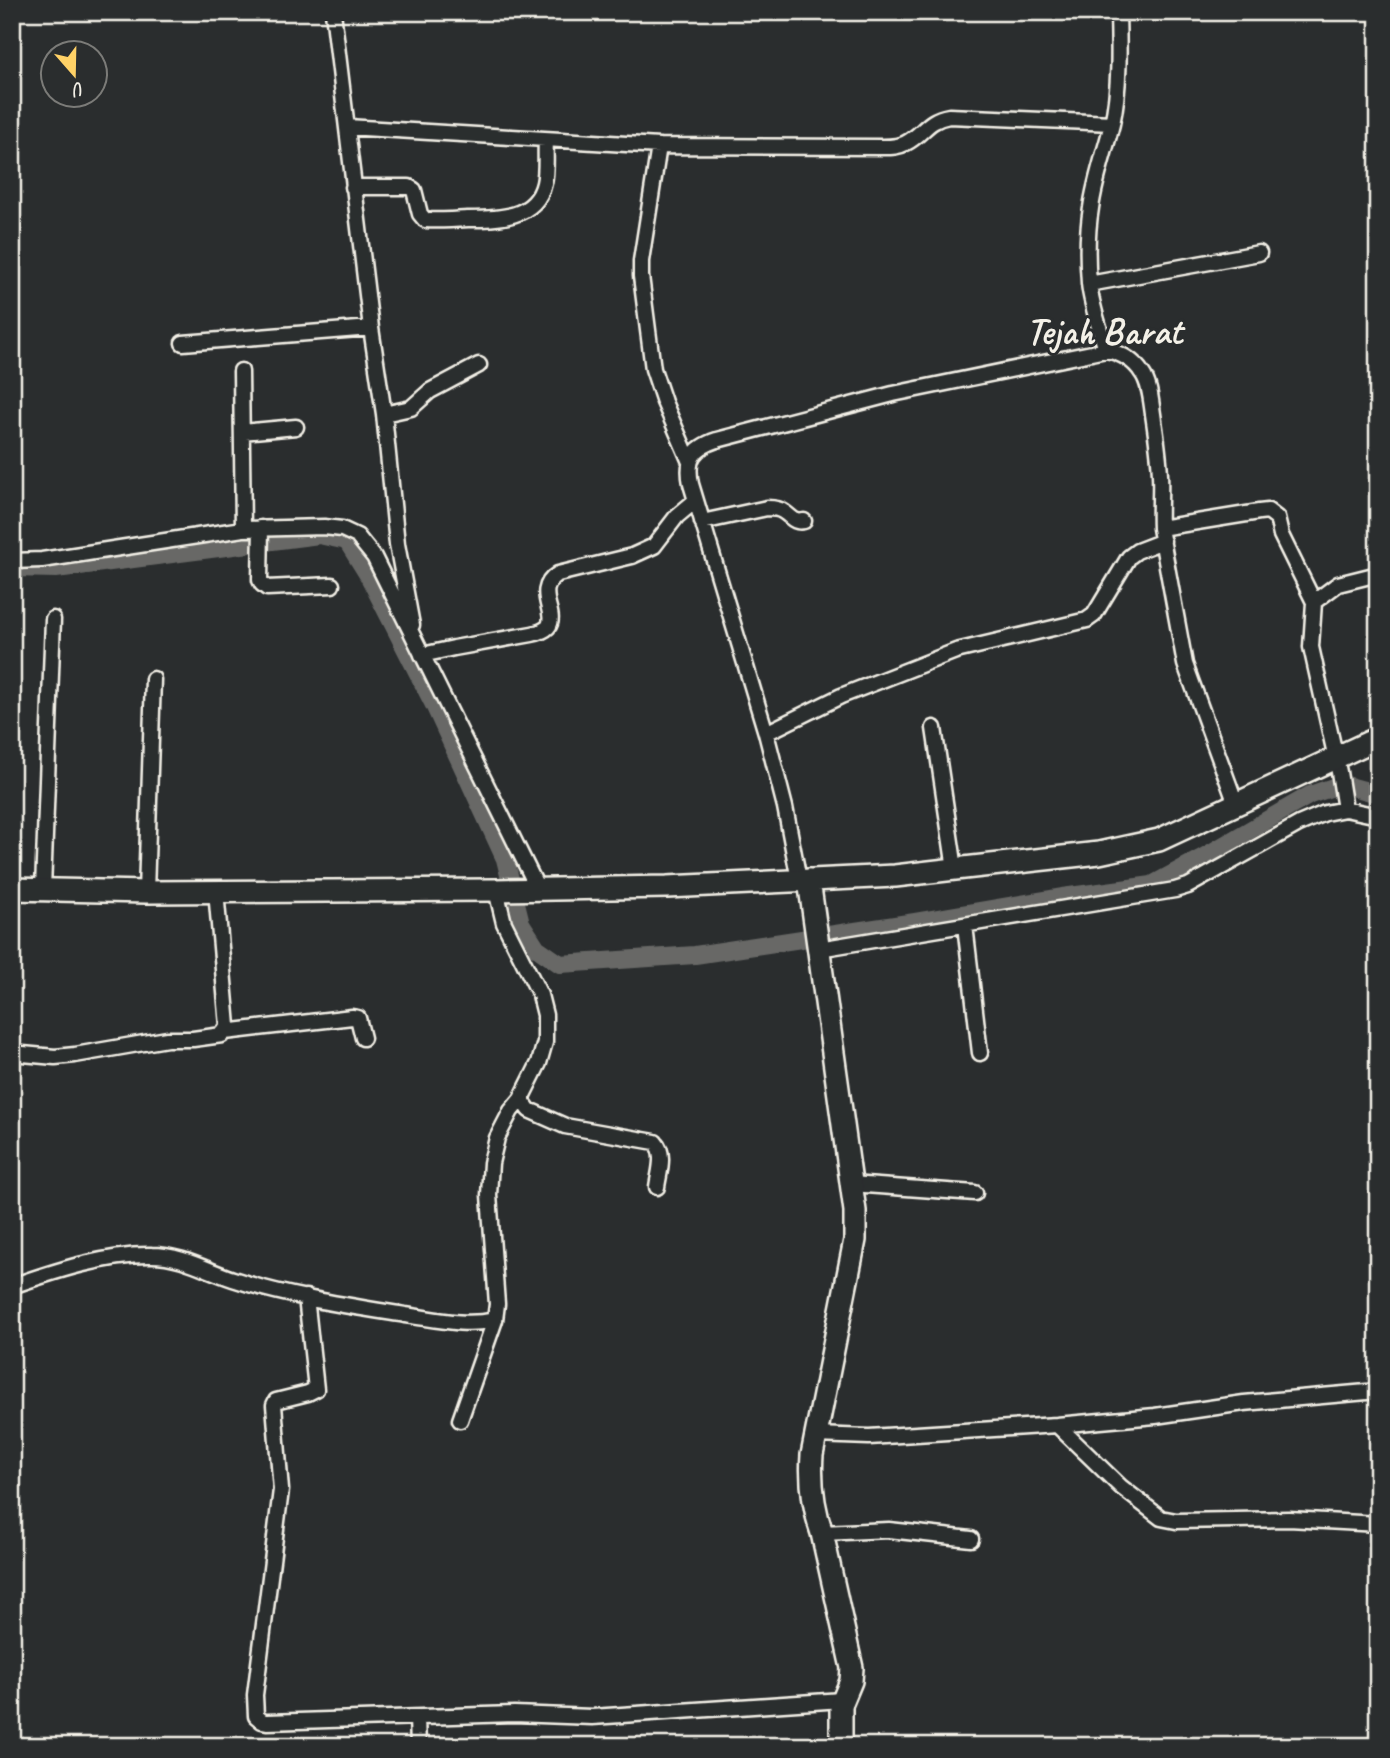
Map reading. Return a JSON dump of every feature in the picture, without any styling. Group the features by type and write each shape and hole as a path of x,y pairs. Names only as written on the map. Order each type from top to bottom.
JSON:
{"main road":[{"path":"12,889 146,892 500,890 667,887 895,876 1099,853 1159,840 1236,804 1337,764 1378,738"},
{"path":"804,880 817,937 855,1211 855,1240 812,1455 810,1481 815,1513 822,1533 852,1668 851,1681 840,1709 841,1746"}],"street":[{"path":"333,12 384,414 397,544 419,649"},
{"path":"1106,350 1089,284 1088,244 1090,208 1116,97 1118,12"},
{"path":"347,127 659,146 896,147 907,143 926,125 938,118 949,116 1112,123"},
{"path":"354,187 409,187 414,190 420,215 425,220 502,219 520,213 538,198 544,182 546,140"},
{"path":"659,146 641,276 653,369 690,462"},
{"path":"1089,284 1259,253"},
{"path":"183,343 371,328"},
{"path":"804,880 766,733 695,501 689,473 690,462 696,451 717,440 893,394 1106,350 1126,357 1142,373 1147,383 1160,472 1159,511 1162,535 1185,664 1236,804"},
{"path":"384,414 411,408 430,391 479,365"},
{"path":"241,371 243,529"},
{"path":"242,432 296,427"},
{"path":"419,649 454,648 543,630 550,621 547,585 550,579 558,574 632,556 654,546 674,520 695,501"},
{"path":"702,522 767,508 784,512 797,522 804,520"},
{"path":"766,733 846,694 956,651 1087,620 1094,615 1129,557 1162,535 1268,511 1277,517 1281,535 1314,602 1311,647 1344,803"},
{"path":"12,561 42,560 243,529 261,537 324,527 342,529 357,536 374,557 533,889"},
{"path":"261,537 260,580 267,588 332,585"},
{"path":"374,557 397,544"},
{"path":"1314,602 1338,584 1378,574"},
{"path":"43,890 53,619"},
{"path":"146,892 153,679"},
{"path":"934,728 955,869"},
{"path":"1344,803 1378,816"},
{"path":"817,937 965,925 1175,890 1188,886 1299,824 1344,803"},
{"path":"460,1420 495,1320 497,1304 489,1195 491,1163 497,1139 539,1063 545,1042 545,1015 540,995 504,922 500,890"},
{"path":"12,1053 55,1057 167,1039 211,1038 222,1035 227,1023 216,891"},
{"path":"965,925 980,1053"},
{"path":"227,1023 352,1017 358,1018 363,1038"},
{"path":"521,1099 529,1110 565,1126 655,1142 660,1148 661,1158 657,1187"},
{"path":"851,1184 975,1193"},
{"path":"12,1286 73,1266 151,1255 187,1261 231,1279 257,1286 350,1306 466,1324 495,1320"},
{"path":"306,1297 316,1388 308,1393 276,1401 274,1405 281,1490 256,1695 256,1716 262,1721 267,1723 514,1714 592,1717 842,1700"},
{"path":"816,1435 869,1437 1058,1425 1378,1391"},
{"path":"1058,1425 1121,1487 1161,1518 1176,1521 1289,1520 1378,1524"},
{"path":"822,1533 890,1530 971,1538"},
{"path":"417,1718 418,1746"}],"waterway":[{"path":"12,568 56,569 319,535 347,541 368,575 434,705 505,859 521,923 537,948 560,964 695,955 1152,885 1310,795 1342,784 1378,794"}],"district":[{"name":"Tejah Barat","path":"1104,331"}]}
